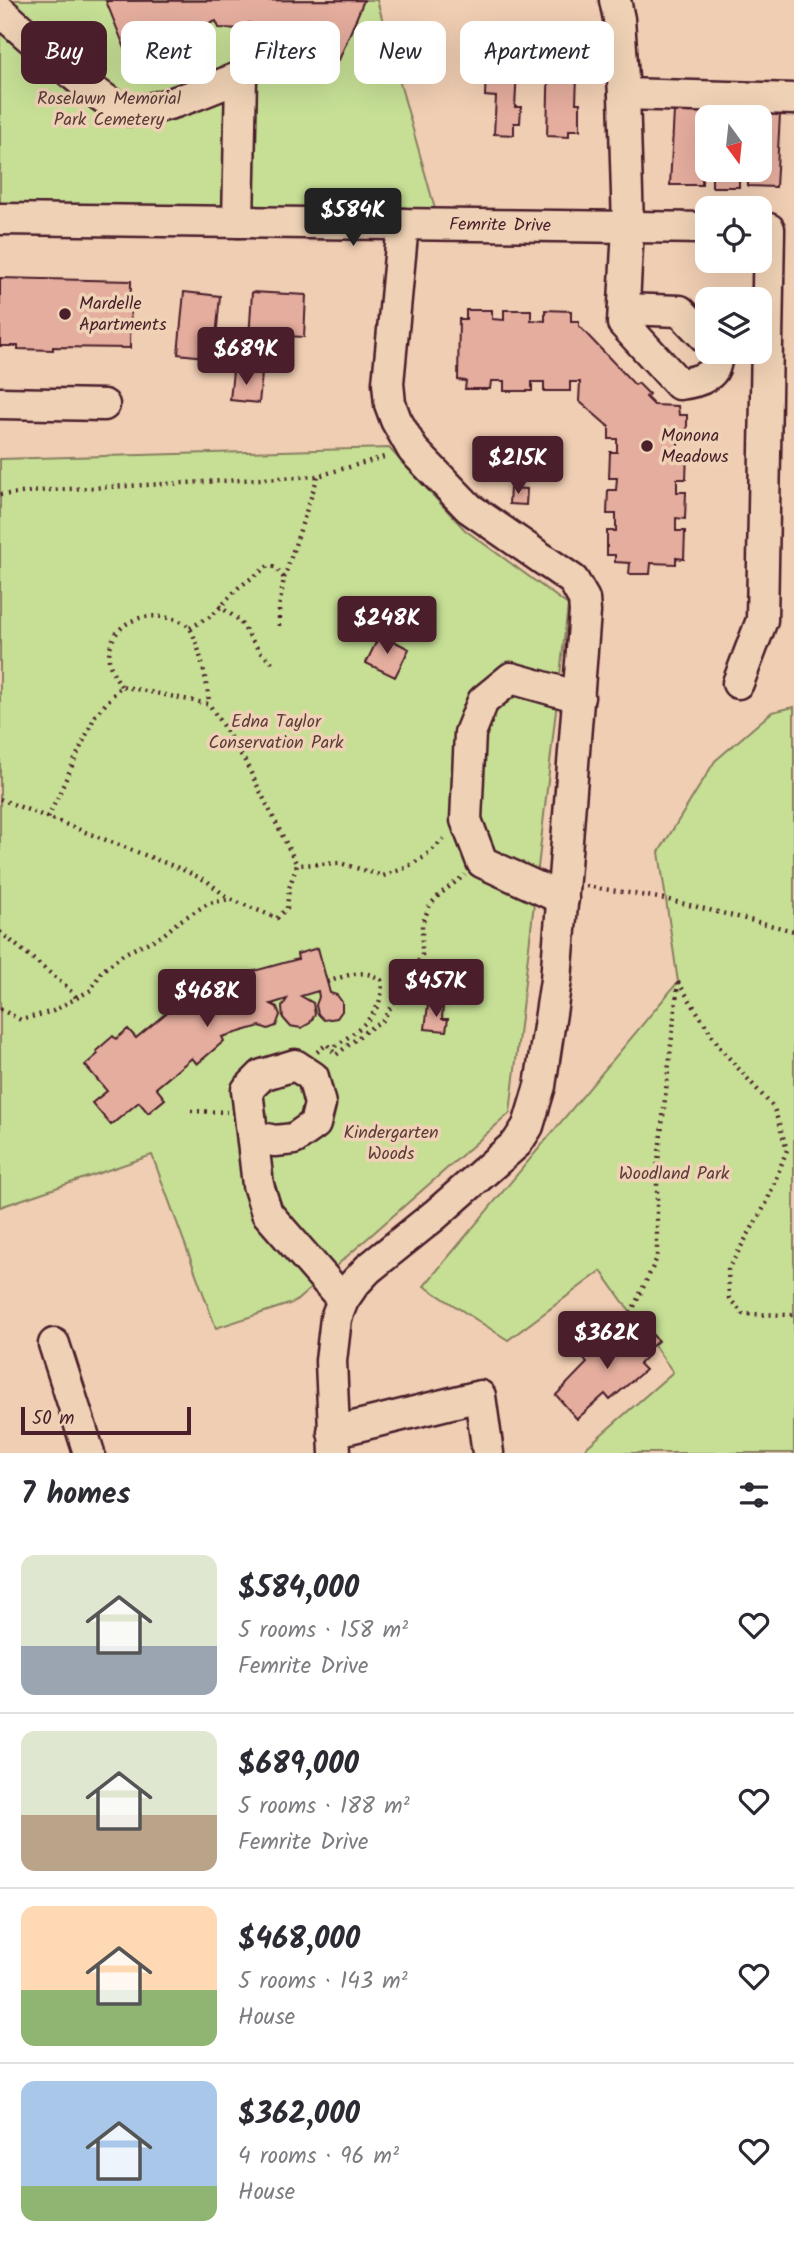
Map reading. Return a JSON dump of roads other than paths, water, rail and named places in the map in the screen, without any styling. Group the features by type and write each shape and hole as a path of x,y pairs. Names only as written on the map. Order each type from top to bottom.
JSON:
{"street":[{"path":"615,0 619,19 624,94 628,227 624,324 679,384 697,382 711,373 715,364"},
{"path":"0,11 99,95 125,110 153,109 241,76 238,222"},
{"path":"624,94 794,99"},
{"name":"Femrite Drive","path":"0,219 695,228"},
{"path":"403,223 388,383 390,404 404,436 439,478 469,508 554,565 578,586 584,599 585,612 556,980 542,1073 528,1126 517,1143 368,1269 354,1284 342,1300 336,1318 331,1361 334,1443 480,1396 488,1453"},
{"path":"738,684 762,620 774,229"},
{"path":"624,309 680,312 695,327"},
{"path":"0,403 104,405"},
{"path":"564,891 482,862 466,820 470,733 483,701 511,678 579,698"},
{"path":"253,1136 258,1185 267,1213 342,1300"},
{"path":"54,1344 89,1453"}],"place":[{"name":"Mardelle Apartments","path":"65,314"},
{"name":"Monona Meadows","path":"647,446"}],"park label":[{"name":"Roselawn Memorial Park Cemetery","path":"109,109"},
{"name":"Edna Taylor Conservation Park","path":"276,732"},
{"name":"Kindergarten Woods","path":"391,1143"},
{"name":"Woodland Park","path":"674,1174"}]}
